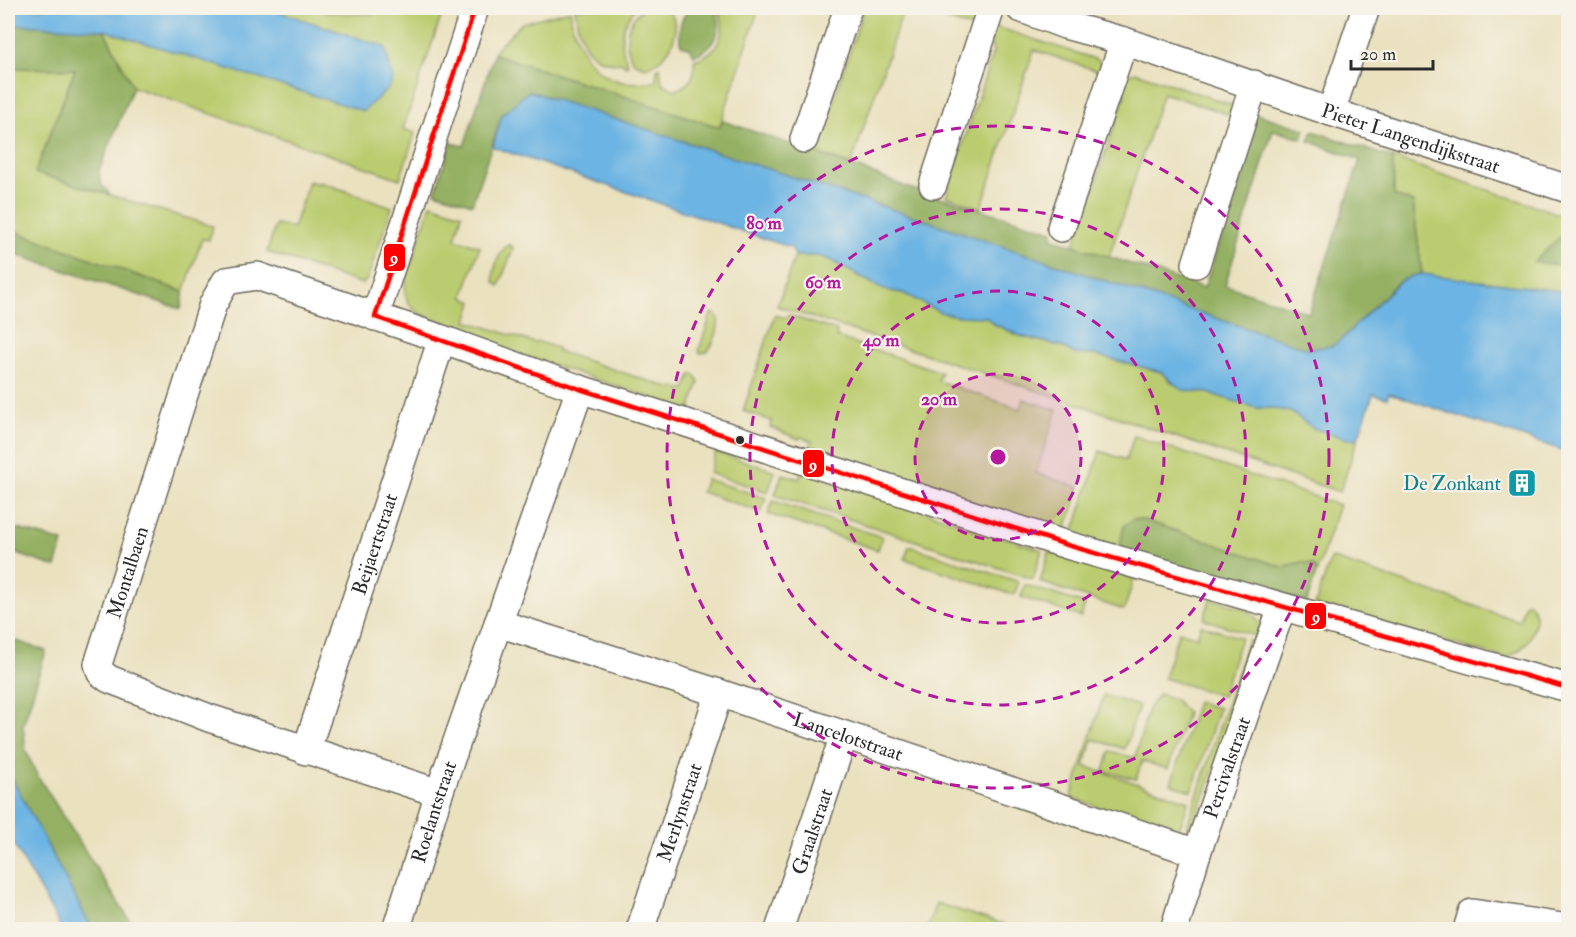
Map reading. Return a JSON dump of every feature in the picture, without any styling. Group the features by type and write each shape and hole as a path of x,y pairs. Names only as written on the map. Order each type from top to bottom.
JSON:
{"street":[{"path":"475,8 375,317 579,389 1067,545 1569,687"},
{"path":"804,139 848,8"},
{"path":"933,185 991,8"},
{"name":"Pieter Langendijkstraat","path":"1020,8 1068,16 1124,41 1331,112 1569,189"},
{"path":"1331,112 1366,8"},
{"path":"1060,228 1124,41"},
{"path":"1196,264 1254,84"},
{"name":"Montalbaen","path":"375,317 257,276 226,281 213,304 98,664 101,673 109,679 209,718 439,793"},
{"name":"Beijaertstraat","path":"306,751 442,339"},
{"name":"Roelantstraat","path":"396,930 439,793 579,389"},
{"name":"Percivalstraat","path":"1174,930 1197,853 1282,607"},
{"name":"Lancelotstraat","path":"498,623 719,693 1197,853"},
{"name":"Merlynstraat","path":"640,930 719,693"},
{"name":"Graalstraat","path":"779,930 844,735"},
{"path":"1467,930 1472,913 1569,928"}],"green space":[{"path":"268,8 312,8 326,12 371,14 398,8 444,8 403,129 415,133 400,179 133,87 104,30 188,55 385,47"},
{"path":"575,8 636,8 627,20 622,34 623,49 628,64 625,66 622,62 601,60 593,55 582,39"},
{"path":"644,8 667,8 675,25 675,34 668,51 654,64 645,67 633,62 627,40 633,19"},
{"path":"690,8 712,8 719,21 716,36 712,42 707,48 694,55 690,48 681,45 680,40 682,21"},
{"path":"717,8 759,8 719,128 494,54 496,49 522,23 570,10 579,44 585,55 601,72 623,82 656,81 657,69 660,67 662,83 675,90 685,86 691,79 694,60 710,52 719,40 722,24"},
{"path":"864,8 904,8 851,165 816,153"},
{"path":"909,8 939,8 977,20 975,29"},
{"path":"8,24 104,30 133,87 99,171 101,184 111,195 35,173 75,69 8,68"},
{"path":"993,26 1098,60 1103,66 1104,73 1034,50 981,208 946,196 993,52 989,38"},
{"path":"494,54 719,127 723,121 851,165 906,187 1053,231 1052,238 1204,288 1254,138 1251,121 1253,113 1305,129 1302,139 1273,130 1225,285 1309,313 1360,160 1309,141 1313,131 1393,158 1394,196 1413,202 1422,274 1398,282 1341,340 1332,346 1308,349 529,91 502,115 472,204 435,192 451,143 464,146"},
{"path":"8,68 75,69 36,173 213,226 209,240 202,239 184,292 8,229"},
{"path":"1135,72 1238,107 1234,116 1163,93 1109,257 1074,245 1125,95 1121,84 1126,75"},
{"path":"1393,158 1568,217 1568,292 1422,274 1413,202 1394,196"},
{"path":"309,181 319,184 320,182 392,207 367,280 362,284 267,252 276,224 293,228"},
{"path":"431,204 462,214 455,239 480,246 463,297 473,302 467,321 535,343 537,341 557,348 557,351 673,389 674,387 685,390 691,375 694,374 699,382 691,408 689,410 442,329 445,322 418,313 409,304 405,294 406,279"},
{"path":"8,229 184,292 181,309 8,252"},
{"path":"1565,232 1568,233 1568,266 1534,262"},
{"path":"508,245 513,249 499,286 494,282 495,267"},
{"path":"795,256 818,256 828,259 884,290 903,293 940,312 986,317 994,324 1020,336 1061,346 1075,354 1095,355 1161,372 1172,383 1197,392 1208,393 1257,408 1291,412 1314,428 1347,439 1358,438 1340,492 777,306"},
{"path":"713,313 718,317 716,335 707,352 700,353 699,350"},
{"path":"775,315 786,318 788,315 837,331 836,337 941,372 938,381 1020,409 1023,399 1057,410 1036,473 1080,488 1064,534 810,449 812,441 800,437 799,439 770,427 772,421 743,411"},
{"path":"1134,436 1339,505 1317,571 1313,565 1289,565 1283,568 1144,520 1133,519 1125,552 1072,536 1100,451 1126,460"},
{"path":"716,452 775,471 768,492 709,473"},
{"path":"802,471 1042,550 1033,579 775,495 782,474 799,479"},
{"path":"706,479 766,498 761,512 701,492"},
{"path":"773,501 882,537 878,550 768,514"},
{"path":"1133,519 1144,520 1283,567 1302,562 1313,565 1317,571 1307,602 1125,552 1120,545 1124,526"},
{"path":"8,526 63,542 56,567 8,551"},
{"path":"909,546 1019,582 1014,595 905,559"},
{"path":"1049,552 1134,579 1124,610 1040,582"},
{"path":"1331,558 1519,621 1525,603 1528,602 1533,608 1535,624 1523,647 1508,659 1315,605"},
{"path":"1025,585 1085,604 1081,617 1021,597"},
{"path":"1210,599 1237,606 1252,614 1261,628 1261,638 1204,619"},
{"path":"1201,625 1241,638 1222,696 1164,678 1179,631 1197,637"},
{"path":"8,638 46,651 23,726 26,751 37,775 135,929 92,929 8,771"},
{"path":"1248,640 1260,644 1192,829 1187,832 1186,829"},
{"path":"1159,694 1175,700 1187,713 1168,769 1142,761 1136,779 1104,771 1110,751 1135,758 1148,709"},
{"path":"1104,695 1139,706 1125,749 1093,739 1084,766 1189,801 1178,832 1071,798"},
{"path":"1197,702 1219,708 1192,791 1171,784"},
{"path":"936,903 1018,929 927,929"}],"water":[{"path":"8,8 268,8 385,47 393,80 388,89 363,111 104,30 8,24"},
{"path":"529,91 1308,349 1332,346 1341,340 1399,282 1412,276 1422,274 1568,292 1568,452 1389,393 1387,398 1373,394 1358,438 1347,439 1313,428 1291,412 1257,408 1208,393 1182,390 1161,372 1095,355 1075,354 1061,346 1021,336 994,324 986,317 957,316 940,312 903,293 885,290 828,259 818,256 795,256 792,248 493,147 502,115"},
{"path":"8,771 92,929 62,929 8,834"}],"transit line":[{"name":"9","path":"475,8 375,317 580,389 1067,545 1568,688"}],"place":[{"name":"De Zonkant","path":"1522,483"}]}
